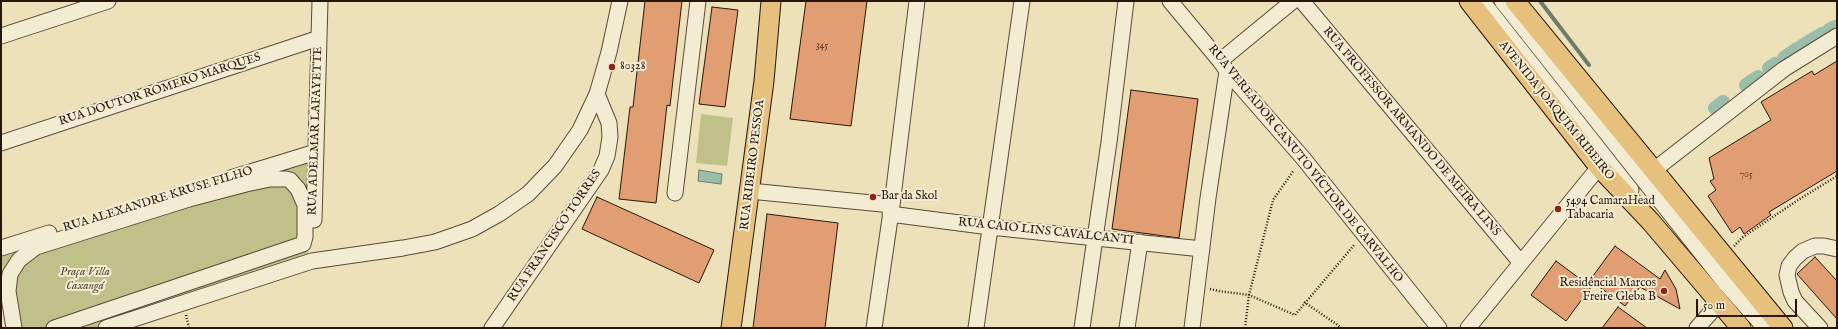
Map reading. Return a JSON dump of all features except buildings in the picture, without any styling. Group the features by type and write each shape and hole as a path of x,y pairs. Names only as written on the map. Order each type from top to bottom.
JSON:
{"main road":[{"name":"RUA RIBEIRO PESSOA","path":"731,328 764,81 771,1"},
{"name":"AVENIDA JOAQUIM RIBEIRO","path":"1469,1 1599,167 1651,222 1741,328"},
{"path":"1515,1 1783,328"}],"street":[{"path":"1,36 108,1"},
{"name":"RUA ADELMAR LAFAYETTE","path":"312,261 320,1"},
{"path":"106,328 312,261 435,242 472,229 499,214 528,194 555,166 580,130 597,94 609,52 620,1"},
{"path":"675,193 698,1"},
{"path":"874,328 891,210 917,1"},
{"path":"976,328 1022,1"},
{"path":"1082,328 1096,238 1126,1"},
{"name":"RUA VEREADOR CANUTO VÍCTOR DE CARVALHO","path":"1170,1 1303,158 1439,328"},
{"path":"1192,328 1224,66 1293,1"},
{"name":"RUA PROFESSOR ARMANDO DE MEIRA LINS","path":"1302,1 1521,263"},
{"path":"1482,1 1634,193 1747,328"},
{"path":"1502,1 1725,283 1765,328"},
{"path":"1654,170 1784,69 1837,36"},
{"name":"RUA DOUTOR ROMERO MARQUES","path":"1,143 319,38"},
{"name":"RUA FRANCISCO TORRES","path":"492,328 601,170 607,156 610,137 609,123 597,94"},
{"name":"RUA ALEXANDRE KRUSE FILHO","path":"1,248 146,208 316,152"},
{"path":"1468,328 1599,167"},
{"path":"14,328 8,285 14,266 26,254 49,242 146,208 189,199 246,184 270,179 286,179 295,184 302,197 305,215 304,243 312,261"},
{"name":"RUA CAIO LINS CAVALCANTI","path":"750,191 891,210 990,227 1202,249"},
{"path":"1127,328 1140,242"},
{"path":"54,328 304,243"},
{"path":"1820,328 1795,301 1790,292 1787,275 1789,266 1803,251 1815,246 1824,246 1837,250"},
{"path":"1,300 6,328"},
{"path":"1697,328 1720,302"}],"path":[{"path":"1245,328 1249,295 1273,200 1303,158"},
{"path":"1723,255 1749,233 1837,176"},
{"path":"1198,285 1219,291 1249,295 1295,315 1304,302 1364,234"},
{"path":"1304,302 1342,328"}],"green space":[{"path":"701,114 733,118 727,166 696,163"},
{"name":"Praça Villa Caxangá","path":"309,159 308,256 93,328 10,328 1,256"}],"shaded area":[{"path":"699,170 722,174 721,184 698,181"}],"waterway":[{"path":"1540,1 1589,65"},
{"path":"1829,30 1835,27"},
{"path":"1802,46 1822,34"},
{"path":"1784,58 1797,49"},
{"path":"1769,68 1775,64"},
{"path":"1746,85 1758,77"},
{"path":"1715,108 1723,102"}],"place":[{"name":"80328","path":"612,67"},
{"name":"Bar da Skol","path":"873,197"},
{"name":"5494 CamaraHead Tabacaria","path":"1558,209"},
{"name":"Residêncial Marcos Freire Gleba B","path":"1664,291"}]}
